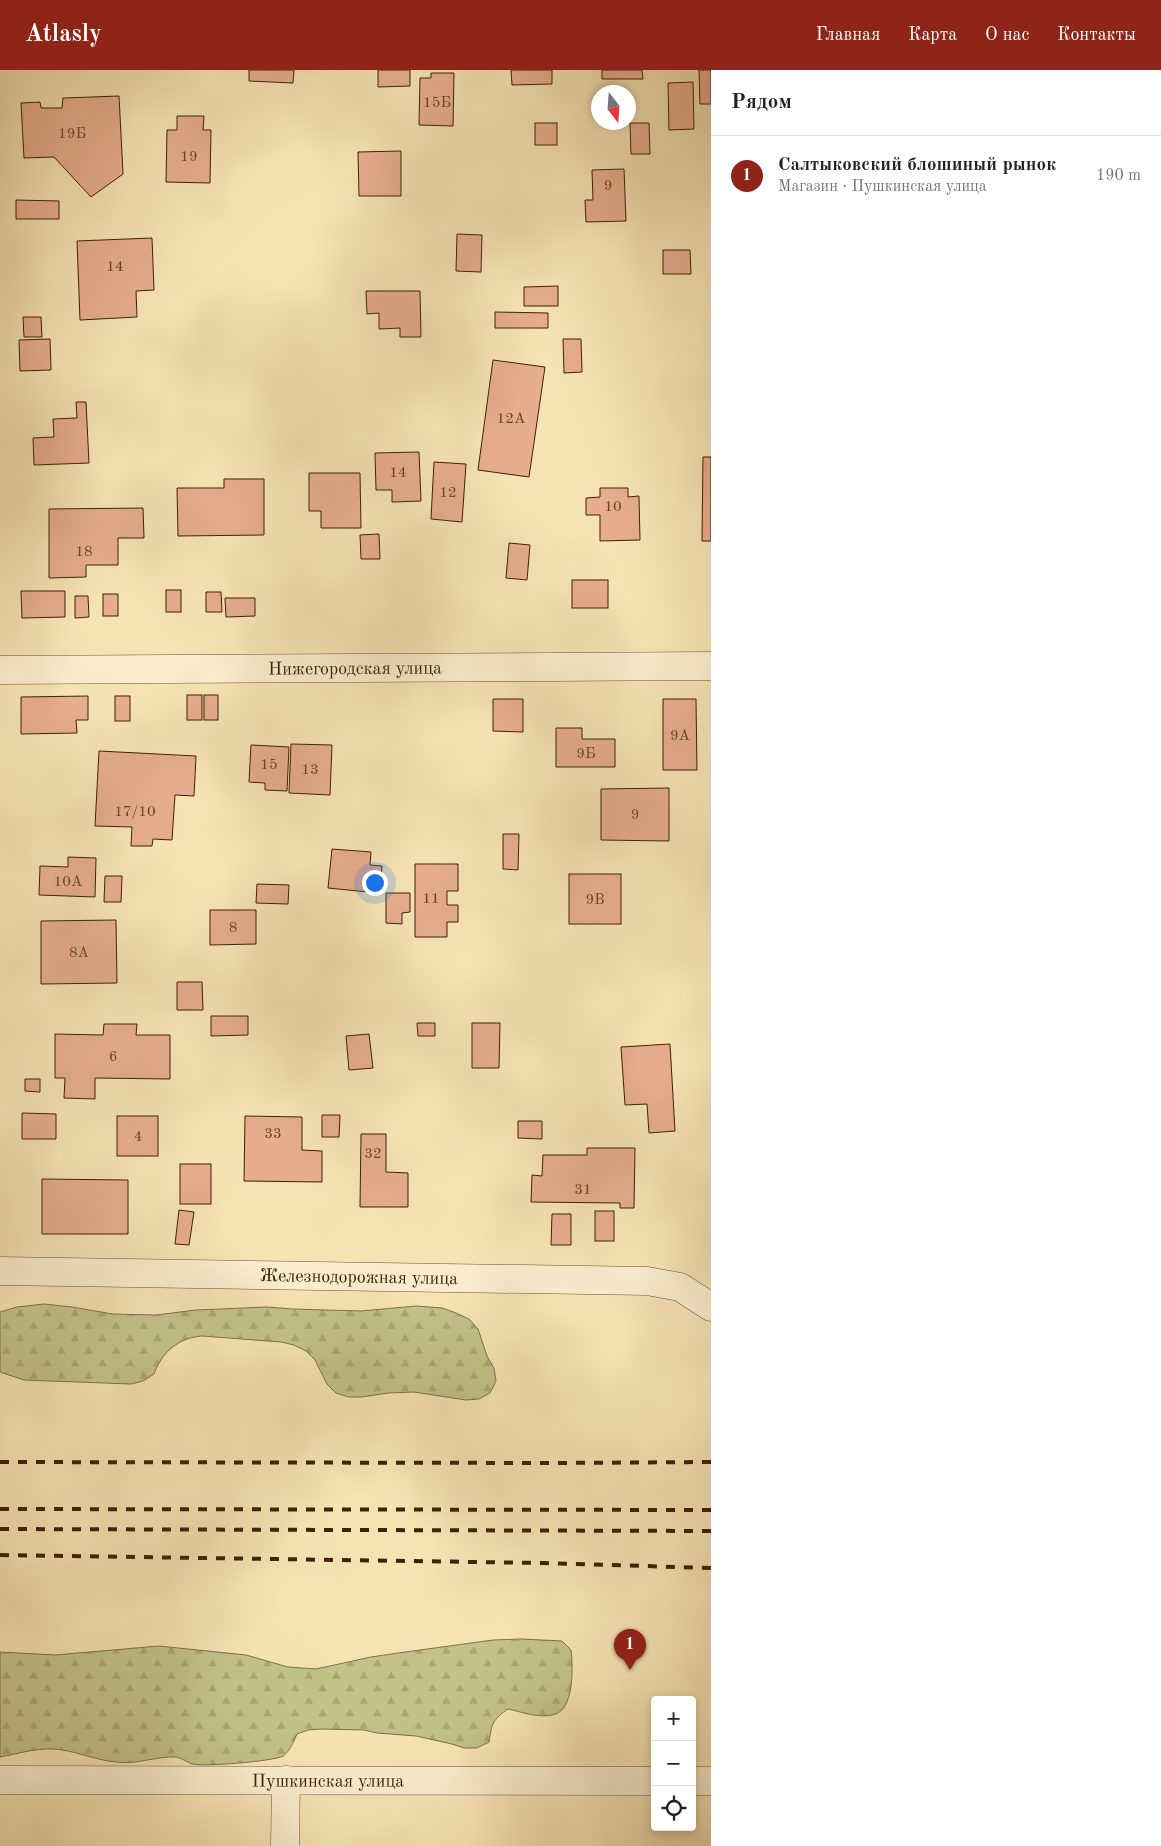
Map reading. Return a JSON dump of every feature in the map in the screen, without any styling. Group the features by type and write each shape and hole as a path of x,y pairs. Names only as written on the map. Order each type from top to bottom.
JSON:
{"street":[{"name":"Нижегородская улица","path":"0,670 711,666"},
{"name":"Железнодорожная улица","path":"0,1271 647,1281 680,1287 711,1307"},
{"name":"Пушкинская улица","path":"0,1780 651,1782"},
{"path":"285,1846 286,1780"},
{"path":"696,1782 711,1782"}],"green space":[{"path":"44,1304 113,1314 156,1315 196,1310 266,1307 361,1311 416,1306 442,1308 469,1319 478,1329 487,1356 494,1368 496,1381 490,1393 479,1399 466,1400 414,1392 349,1397 336,1393 327,1384 315,1360 306,1351 294,1345 281,1342 202,1336 193,1337 172,1347 157,1366 154,1374 143,1381 131,1384 24,1380 0,1372 0,1312 17,1307"},
{"path":"493,1640 562,1641 571,1650 572,1675 567,1702 558,1713 546,1716 508,1709 494,1723 489,1742 477,1748 464,1748 416,1736 364,1730 321,1729 308,1730 297,1734 290,1749 283,1756 239,1763 200,1765 176,1757 124,1763 53,1749 33,1750 0,1757 0,1652 55,1655 159,1646 246,1655 288,1667 316,1669 398,1653"}],"building":[{"path":"249,70 294,70 293,83 249,81"},
{"path":"378,70 410,70 410,86 378,87"},
{"path":"511,70 552,70 552,84 512,85"},
{"path":"602,70 642,70 643,79 602,79"},
{"path":"699,70 711,70 711,104 700,104"},
{"path":"431,73 454,73 453,126 419,125 420,78 431,78"},
{"path":"693,82 694,129 669,130 668,83"},
{"path":"119,96 123,174 91,197 54,157 24,158 21,103 40,102 41,108 62,108 63,98"},
{"path":"177,116 204,116 203,130 211,130 210,183 166,182 167,130 177,130"},
{"path":"535,123 557,123 557,145 535,145"},
{"path":"636,123 649,123 650,154 631,154 630,130 636,130"},
{"path":"401,151 401,196 359,196 358,152"},
{"path":"624,169 626,221 586,222 585,200 593,200 592,170"},
{"path":"16,200 59,201 59,219 16,219"},
{"path":"457,234 482,235 481,272 456,271"},
{"path":"152,238 154,290 136,291 137,317 80,320 77,241"},
{"path":"663,250 690,250 691,274 663,274"},
{"path":"558,286 558,306 524,306 524,287"},
{"path":"366,291 420,291 421,337 400,337 400,328 379,329 379,313 367,314"},
{"path":"495,312 548,313 548,328 495,328"},
{"path":"23,317 41,317 42,337 24,337"},
{"path":"50,339 51,370 20,371 19,340"},
{"path":"563,339 581,339 582,372 564,373"},
{"path":"493,360 545,367 529,477 478,470"},
{"path":"76,402 86,402 89,463 34,465 33,438 54,437 53,419 77,418"},
{"path":"419,452 421,501 392,502 392,490 376,490 375,453"},
{"path":"703,457 711,457 711,541 702,541"},
{"path":"434,462 466,464 462,522 431,519"},
{"path":"309,473 360,473 361,528 321,528 321,511 309,511"},
{"path":"224,479 264,479 264,535 178,536 177,488 224,488"},
{"path":"600,488 628,488 628,497 639,496 640,540 600,541 600,515 586,515 586,498 600,497"},
{"path":"143,508 144,538 118,538 118,565 86,565 86,577 49,578 49,509"},
{"path":"379,534 380,559 361,559 360,535"},
{"path":"509,543 530,545 527,580 506,578"},
{"path":"572,580 608,580 608,608 572,608"},
{"path":"166,590 181,590 181,612 166,612"},
{"path":"21,591 65,591 65,617 22,618"},
{"path":"206,592 221,592 222,612 206,612"},
{"path":"103,594 118,594 118,616 103,616"},
{"path":"75,596 88,596 89,617 75,618"},
{"path":"225,598 255,598 255,616 226,617"},
{"path":"187,695 202,695 202,720 187,720"},
{"path":"204,695 218,695 218,720 204,720"},
{"path":"88,696 88,720 76,720 77,733 21,734 21,697"},
{"path":"115,696 130,696 130,721 115,721"},
{"path":"493,699 523,699 523,732 493,731"},
{"path":"663,699 696,699 697,770 663,770"},
{"path":"556,728 582,728 582,739 615,739 615,767 556,767"},
{"path":"291,744 332,745 330,795 289,793"},
{"path":"251,745 289,747 287,791 265,790 265,783 249,782"},
{"path":"99,751 196,756 194,796 175,795 172,840 153,839 152,846 131,846 132,827 95,826"},
{"path":"669,788 669,841 601,840 601,789"},
{"path":"503,834 519,834 518,870 503,869"},
{"path":"332,849 371,852 370,865 382,866 381,881 369,880 368,892 328,888"},
{"path":"68,857 96,858 95,897 39,895 40,866 68,867"},
{"path":"415,864 458,864 458,891 447,891 447,905 458,905 458,922 447,922 447,937 415,937"},
{"path":"569,874 621,874 621,924 569,924"},
{"path":"105,876 122,876 121,902 104,902"},
{"path":"257,884 289,885 288,904 256,903"},
{"path":"386,893 410,893 410,912 402,913 402,924 386,923"},
{"path":"210,910 256,910 256,944 210,945"},
{"path":"116,920 117,983 41,984 41,921"},
{"path":"177,982 202,982 203,1010 177,1010"},
{"path":"211,1016 248,1016 248,1035 211,1036"},
{"path":"417,1023 435,1023 435,1036 418,1036"},
{"path":"472,1023 500,1023 499,1068 472,1068"},
{"path":"104,1024 137,1024 136,1035 170,1035 170,1079 95,1078 95,1099 64,1098 65,1078 55,1078 55,1034 103,1035"},
{"path":"369,1034 373,1068 349,1070 346,1036"},
{"path":"670,1044 675,1131 649,1133 647,1104 625,1105 621,1047"},
{"path":"25,1079 40,1079 40,1092 25,1091"},
{"path":"22,1113 56,1114 56,1139 22,1139"},
{"path":"322,1115 340,1115 339,1137 322,1137"},
{"path":"117,1116 158,1116 158,1156 117,1156"},
{"path":"245,1116 302,1117 302,1150 322,1151 322,1182 244,1181"},
{"path":"518,1121 542,1121 542,1139 518,1138"},
{"path":"361,1134 386,1134 386,1172 408,1173 408,1207 360,1207"},
{"path":"587,1148 635,1148 634,1208 620,1208 620,1203 531,1202 532,1175 542,1176 543,1155 587,1155"},
{"path":"180,1164 211,1164 211,1204 180,1204"},
{"path":"42,1179 128,1180 128,1234 42,1234"},
{"path":"179,1210 194,1212 189,1245 175,1244"},
{"path":"595,1211 614,1211 614,1241 595,1241"},
{"path":"552,1214 571,1214 571,1245 551,1245"}],"railway":[{"path":"0,1462 711,1462"},
{"path":"0,1509 711,1510"},
{"path":"0,1529 711,1531"},
{"path":"0,1555 544,1563 711,1568"}],"place":[{"name":"Салтыковский блошиный рынок","path":"630,1670"}]}
